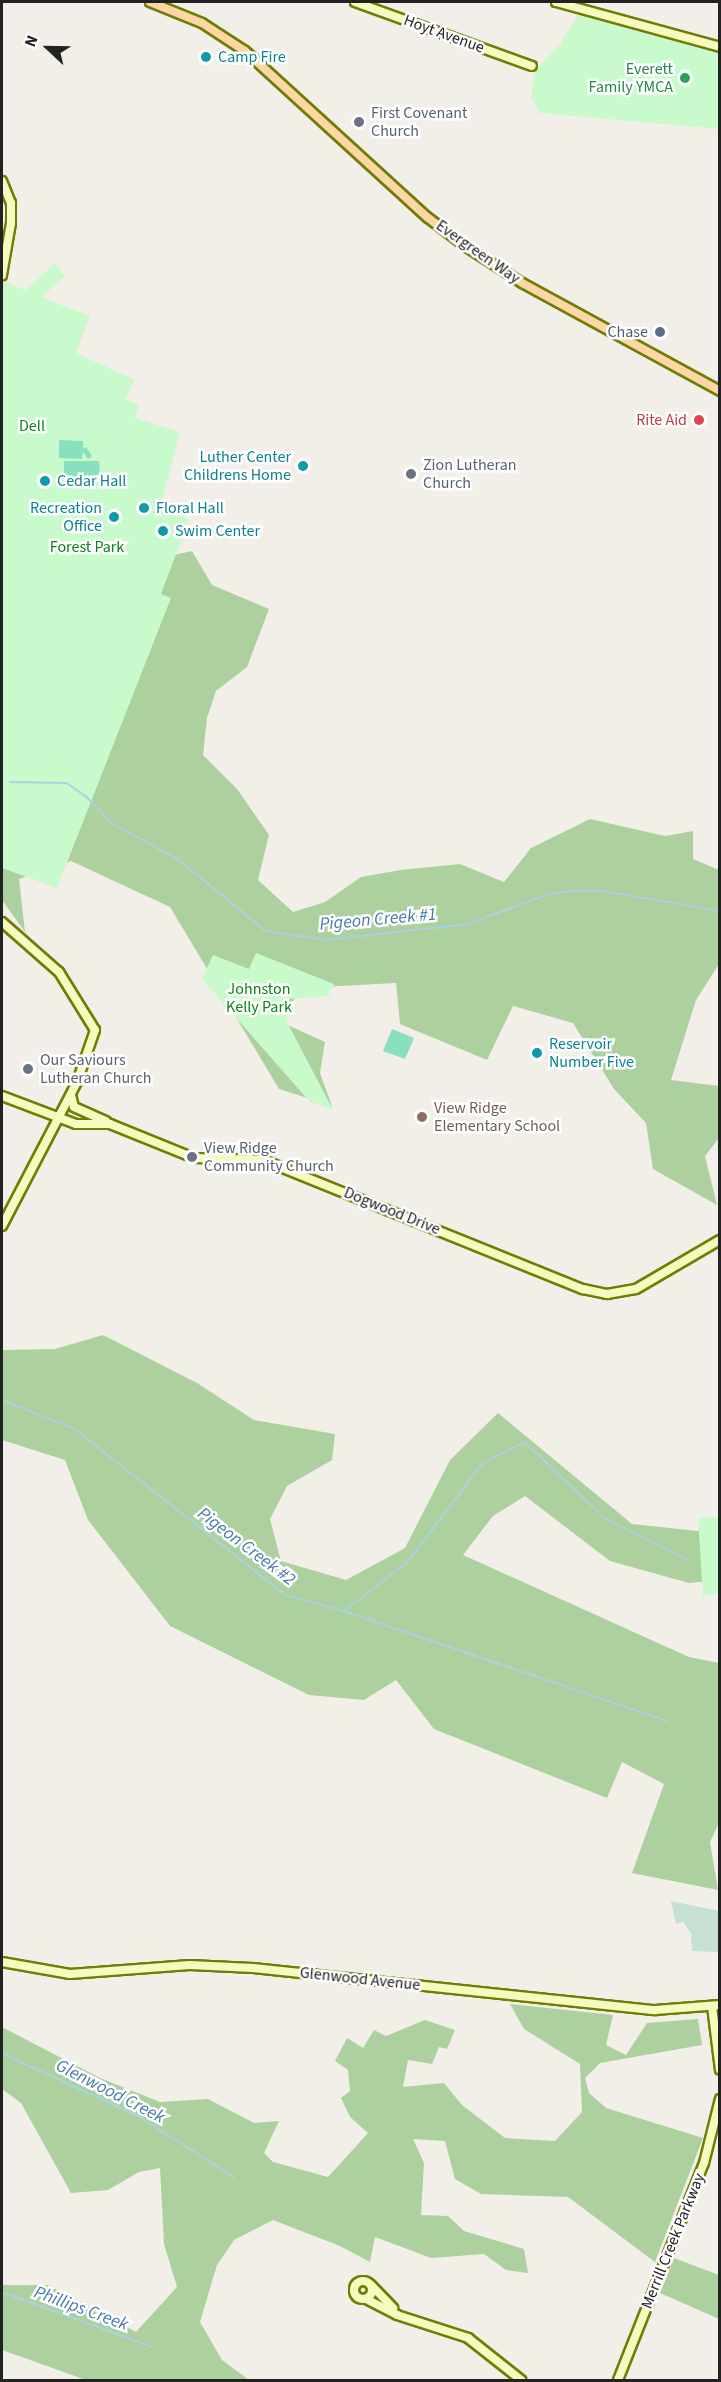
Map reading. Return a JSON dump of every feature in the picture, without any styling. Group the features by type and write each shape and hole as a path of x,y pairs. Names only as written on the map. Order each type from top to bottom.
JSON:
{"main road":[{"name":"Evergreen Way","path":"150,2 218,32 267,69 427,217 468,248 515,279 720,391"}],"street":[{"name":"Hoyt Avenue","path":"355,2 532,66"},
{"path":"556,2 720,46"},
{"path":"2,181 11,203 11,223 2,275"},
{"path":"2,922 16,938 44,956 74,992 95,1030 71,1094 2,1226"},
{"path":"71,1094 74,1107 110,1124"},
{"name":"Dogwood Drive","path":"2,1096 80,1124 110,1124 194,1158 263,1160 583,1289 607,1294 636,1289 720,1240"},
{"name":"Glenwood Avenue","path":"2,1962 70,1974 190,1965 242,1968 655,2010 716,2006"},
{"path":"716,2006 720,2070"},
{"name":"Merrill Creek Parkway","path":"618,2380 704,2163 720,2099"},
{"path":"404,2316 364,2281 356,2285 356,2295 404,2316 468,2338 521,2380"},
{"path":"366,2299 372,2293 371,2286"}],"green space":[{"path":"579,13 719,54 719,129 540,113 531,97 535,71 560,44"},
{"name":"Forest Park","path":"55,263 65,276 41,297 90,316 76,353 135,380 125,399 139,405 135,418 180,432 161,505 189,520 161,594 171,598 57,888 2,868 2,281 26,290"},
{"path":"59,440 83,441 83,449 86,447 92,456 88,459 83,452 82,459 59,458"},
{"path":"64,461 99,461 100,475 88,476 87,472 87,484 64,485"},
{"path":"192,551 212,585 269,609 247,667 216,691 207,718 203,755 237,789 269,835 258,880 293,912 325,902 361,877 401,870 460,864 504,882 531,848 590,819 665,836 693,831 693,859 719,870 719,964 696,1000 671,1080 719,1086 719,1138 705,1156 717,1205 653,1169 646,1123 614,1089 573,1023 513,1006 487,1060 400,1024 396,983 302,988 279,1021 325,1042 320,1073 332,1106 279,1089 170,907 71,861 19,879 25,932 2,900 2,698 160,558"},
{"name":"Johnston Kelly Park","path":"256,953 334,984 328,996 289,999 287,1022 333,1110 310,1102 202,979 213,955 249,969"},
{"path":"392,1029 414,1038 405,1059 383,1051"},
{"path":"103,1335 197,1383 254,1420 335,1434 332,1460 287,1486 270,1519 281,1561 346,1580 405,1548 450,1460 498,1413 632,1524 698,1531 719,1527 719,1580 689,1583 610,1561 525,1496 493,1516 463,1555 689,1657 719,1663 719,1823 710,1842 718,1890 632,1873 664,1784 622,1762 607,1798 434,1729 396,1680 364,1700 309,1695 170,1626 88,1520 65,1460 2,1440 2,1350 55,1349"},
{"path":"719,1517 719,1593 703,1596 698,1518"},
{"path":"671,1901 719,1911 719,1952 692,1951 691,1933 683,1922 676,1924"},
{"path":"510,2004 613,2015 606,2045 626,2055 647,2023 698,2019 702,2045 600,2063 585,2078 589,2093 606,2108 703,2138 655,2262 568,2197 481,2194 455,2179 445,2141 413,2139 424,2163 421,2215 448,2216 464,2231 524,2249 528,2273 506,2270 484,2254 431,2258 375,2237 370,2262 340,2246 273,2220 234,2240 217,2265 200,2322 222,2360 249,2380 86,2380 2,2350 2,2285 48,2285 136,2332 177,2287 164,2244 160,2168 139,2172 108,2190 71,2193 21,2103 2,2089 2,2027 100,2078 160,2102 208,2099 254,2123 279,2121 264,2153 273,2162 328,2177 368,2133 350,2117 341,2098 350,2091 348,2070 335,2061 347,2038 363,2048 374,2030 386,2036 425,2020 455,2030 447,2049 439,2047 432,2064 408,2060 403,2087 444,2083 462,2105 505,2138 555,2141 582,2112 580,2064 524,2029"},
{"path":"674,2258 719,2275 719,2319 660,2293"}],"waterway":[{"name":"Pigeon Creek #1","path":"10,782 67,783 87,797 113,824 178,859 266,931 326,940 468,924 549,894 575,891 603,891 720,911"},
{"name":"Pigeon Creek #2","path":"2,1400 75,1429 286,1595 344,1611 667,1721"},
{"name":"Pigeon Creek #2","path":"345,1610 408,1562 482,1464 525,1442 606,1519 687,1559"},
{"name":"Glenwood Creek","path":"2,2053 138,2116 234,2177"},
{"name":"Phillips Creek","path":"2,2292 153,2347"}],"place":[{"name":"Camp Fire","path":"206,57"},
{"name":"Everett Family YMCA","path":"685,78"},
{"name":"First Covenant Church","path":"359,122"},
{"name":"Chase","path":"660,332"},
{"name":"Rite Aid","path":"699,420"},
{"name":"Luther Center Childrens Home","path":"303,466"},
{"name":"Zion Lutheran Church","path":"411,474"},
{"name":"Cedar Hall","path":"45,481"},
{"name":"Floral Hall","path":"144,508"},
{"name":"Recreation Office","path":"114,517"},
{"name":"Swim Center","path":"163,531"},
{"name":"Reservoir Number Five","path":"537,1053"},
{"name":"Our Saviours Lutheran Church","path":"28,1069"},
{"name":"View Ridge Elementary School","path":"422,1117"},
{"name":"View Ridge Community Church","path":"192,1157"}],"park label":[{"name":"Dell","path":"32,426"}]}
